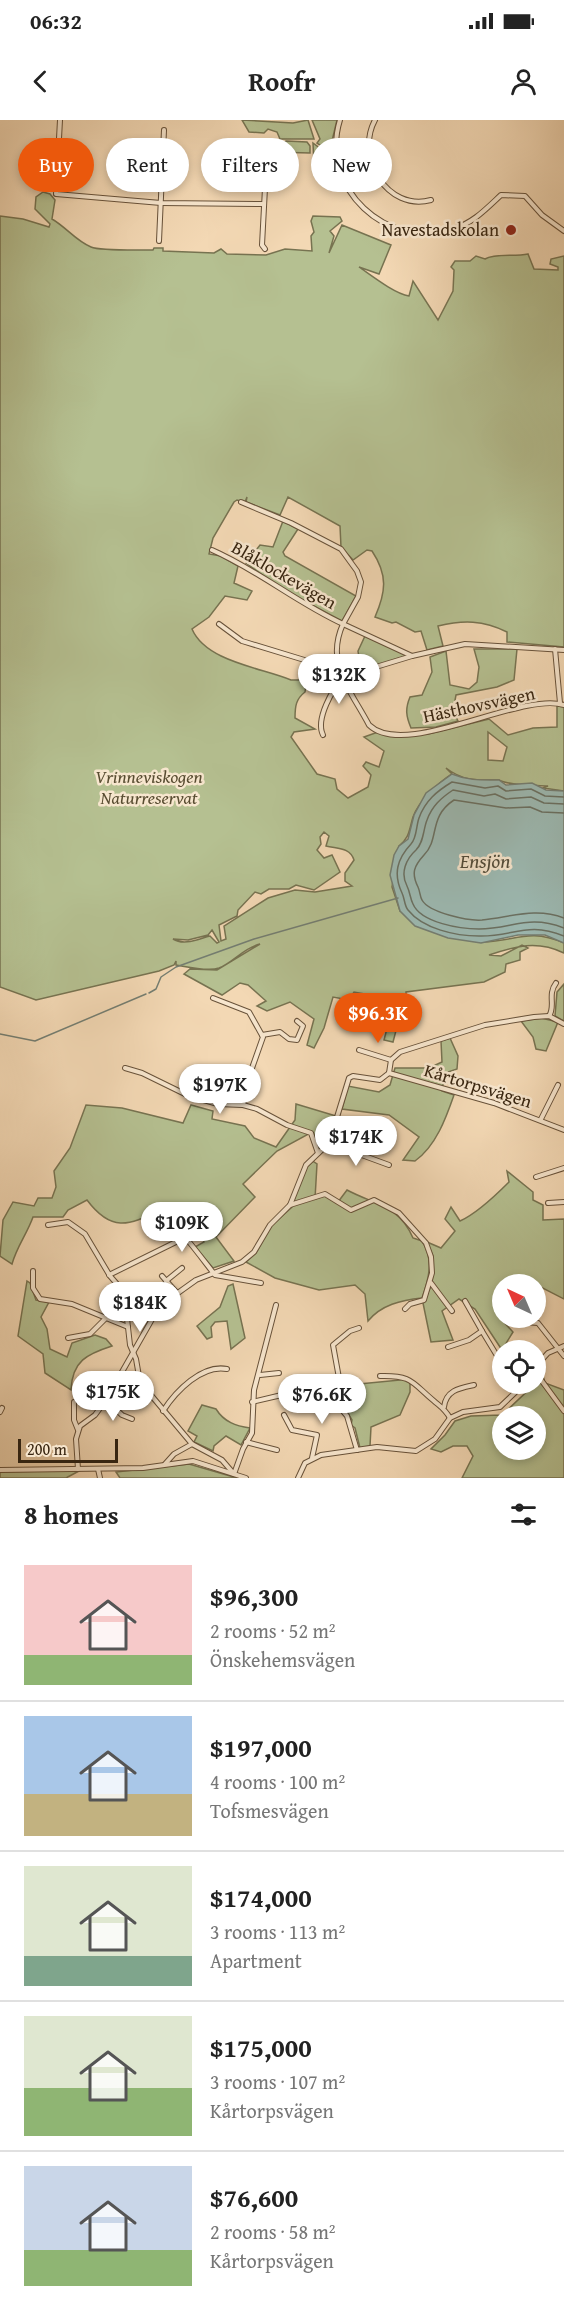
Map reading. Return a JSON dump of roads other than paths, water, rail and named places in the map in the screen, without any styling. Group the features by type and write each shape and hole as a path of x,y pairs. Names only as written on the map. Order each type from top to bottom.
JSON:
{"street":[{"path":"60,120 56,194 161,203 263,204"},
{"path":"340,120 336,143 343,179 361,206 385,224 415,233 451,230 484,212 500,195 525,196 547,220 564,231"},
{"path":"375,120 369,139 377,176 391,193 399,198 416,202 431,200"},
{"path":"159,241 164,130"},
{"path":"264,192 262,245 265,249"},
{"name":"Hästhovsvägen","path":"241,502 291,523 341,549 357,571 361,582 358,597 343,624 335,652 342,677 369,725 376,730 427,732 530,706 562,704"},
{"name":"Blåklockevägen","path":"212,550 246,566 284,593 412,656"},
{"path":"219,624 242,641 311,662 342,677"},
{"path":"323,735 321,728 323,716 331,695 342,677 412,656 465,644 564,650"},
{"path":"555,649 562,704"},
{"path":"549,1016 553,1009 550,995 556,983"},
{"path":"213,998 249,1012 262,1035 243,1105"},
{"path":"389,1073 391,1060 400,1052 485,1025 549,1016 564,1023"},
{"path":"262,1035 280,1032 289,1039 297,1040 303,1026 297,1021"},
{"path":"358,1050 391,1060"},
{"path":"125,1068 142,1072 189,1096 218,1104 243,1105 311,1133 318,1153"},
{"name":"Kårtorpsvägen","path":"329,1143 349,1078 353,1076 380,1080 389,1073 541,1119 564,1130"},
{"path":"541,1119 558,1085"},
{"path":"78,1430 95,1415 106,1400 155,1314 177,1293 212,1272 248,1258 270,1225 290,1205 303,1169 329,1143 389,1165"},
{"path":"536,1177 564,1168"},
{"path":"290,1205 325,1194 351,1210 370,1200 388,1206 399,1213 426,1243 431,1257 430,1283 424,1300 410,1304 405,1309"},
{"path":"548,1203 564,1202"},
{"path":"167,1218 179,1226 184,1238 219,1278 261,1283"},
{"path":"48,1225 68,1222 81,1230 109,1275 124,1292 128,1327 140,1382 192,1444 222,1460 234,1474"},
{"path":"109,1275 184,1238"},
{"path":"166,1281 182,1268"},
{"path":"33,1271 33,1288 40,1299 72,1304 128,1327"},
{"path":"162,1276 177,1293"},
{"path":"430,1283 452,1311"},
{"path":"465,1301 492,1347"},
{"path":"234,1474 246,1442 252,1434 252,1402 276,1305"},
{"path":"68,1338 86,1336 106,1318"},
{"path":"252,1402 286,1394 330,1391 342,1387 334,1343 359,1328"},
{"path":"542,1328 564,1356"},
{"path":"448,1347 469,1340 483,1331"},
{"path":"546,1355 557,1348 564,1347"},
{"path":"163,1411 177,1393 210,1369 227,1369"},
{"path":"260,1375 279,1373"},
{"path":"380,1376 396,1376 414,1382 444,1408 450,1418"},
{"path":"444,1408 446,1397 453,1391 474,1385"},
{"path":"546,1387 564,1411"},
{"path":"330,1391 333,1399 347,1416 357,1450"},
{"path":"298,1478 301,1467 312,1458 377,1447 416,1451 435,1439 450,1418 463,1412 497,1408 512,1394"},
{"path":"106,1400 122,1415 132,1419"},
{"path":"74,1402 74,1420 78,1430 78,1468"},
{"path":"284,1415 292,1430 317,1434 312,1458"},
{"path":"246,1442 277,1450"},
{"path":"165,1464 174,1454 192,1444"},
{"path":"0,1470 98,1469 202,1462 246,1478"},
{"path":"98,1469 100,1478"}],"water":[{"name":"Ensjön","path":"452,774 470,779 499,780 506,785 532,783 546,790 564,791 564,943 545,935 518,935 481,943 448,938 415,926 400,911 390,875 394,855 399,846 408,839 414,815 426,793"}],"waterway":[{"path":"149,993 156,989 161,977 176,967 254,939 398,898"},
{"path":"0,1034 35,1041 146,994"}],"place":[{"name":"Navestadskolan","path":"511,230"}],"park label":[{"name":"Vrinneviskogen Naturreservat","path":"149,787"}]}
